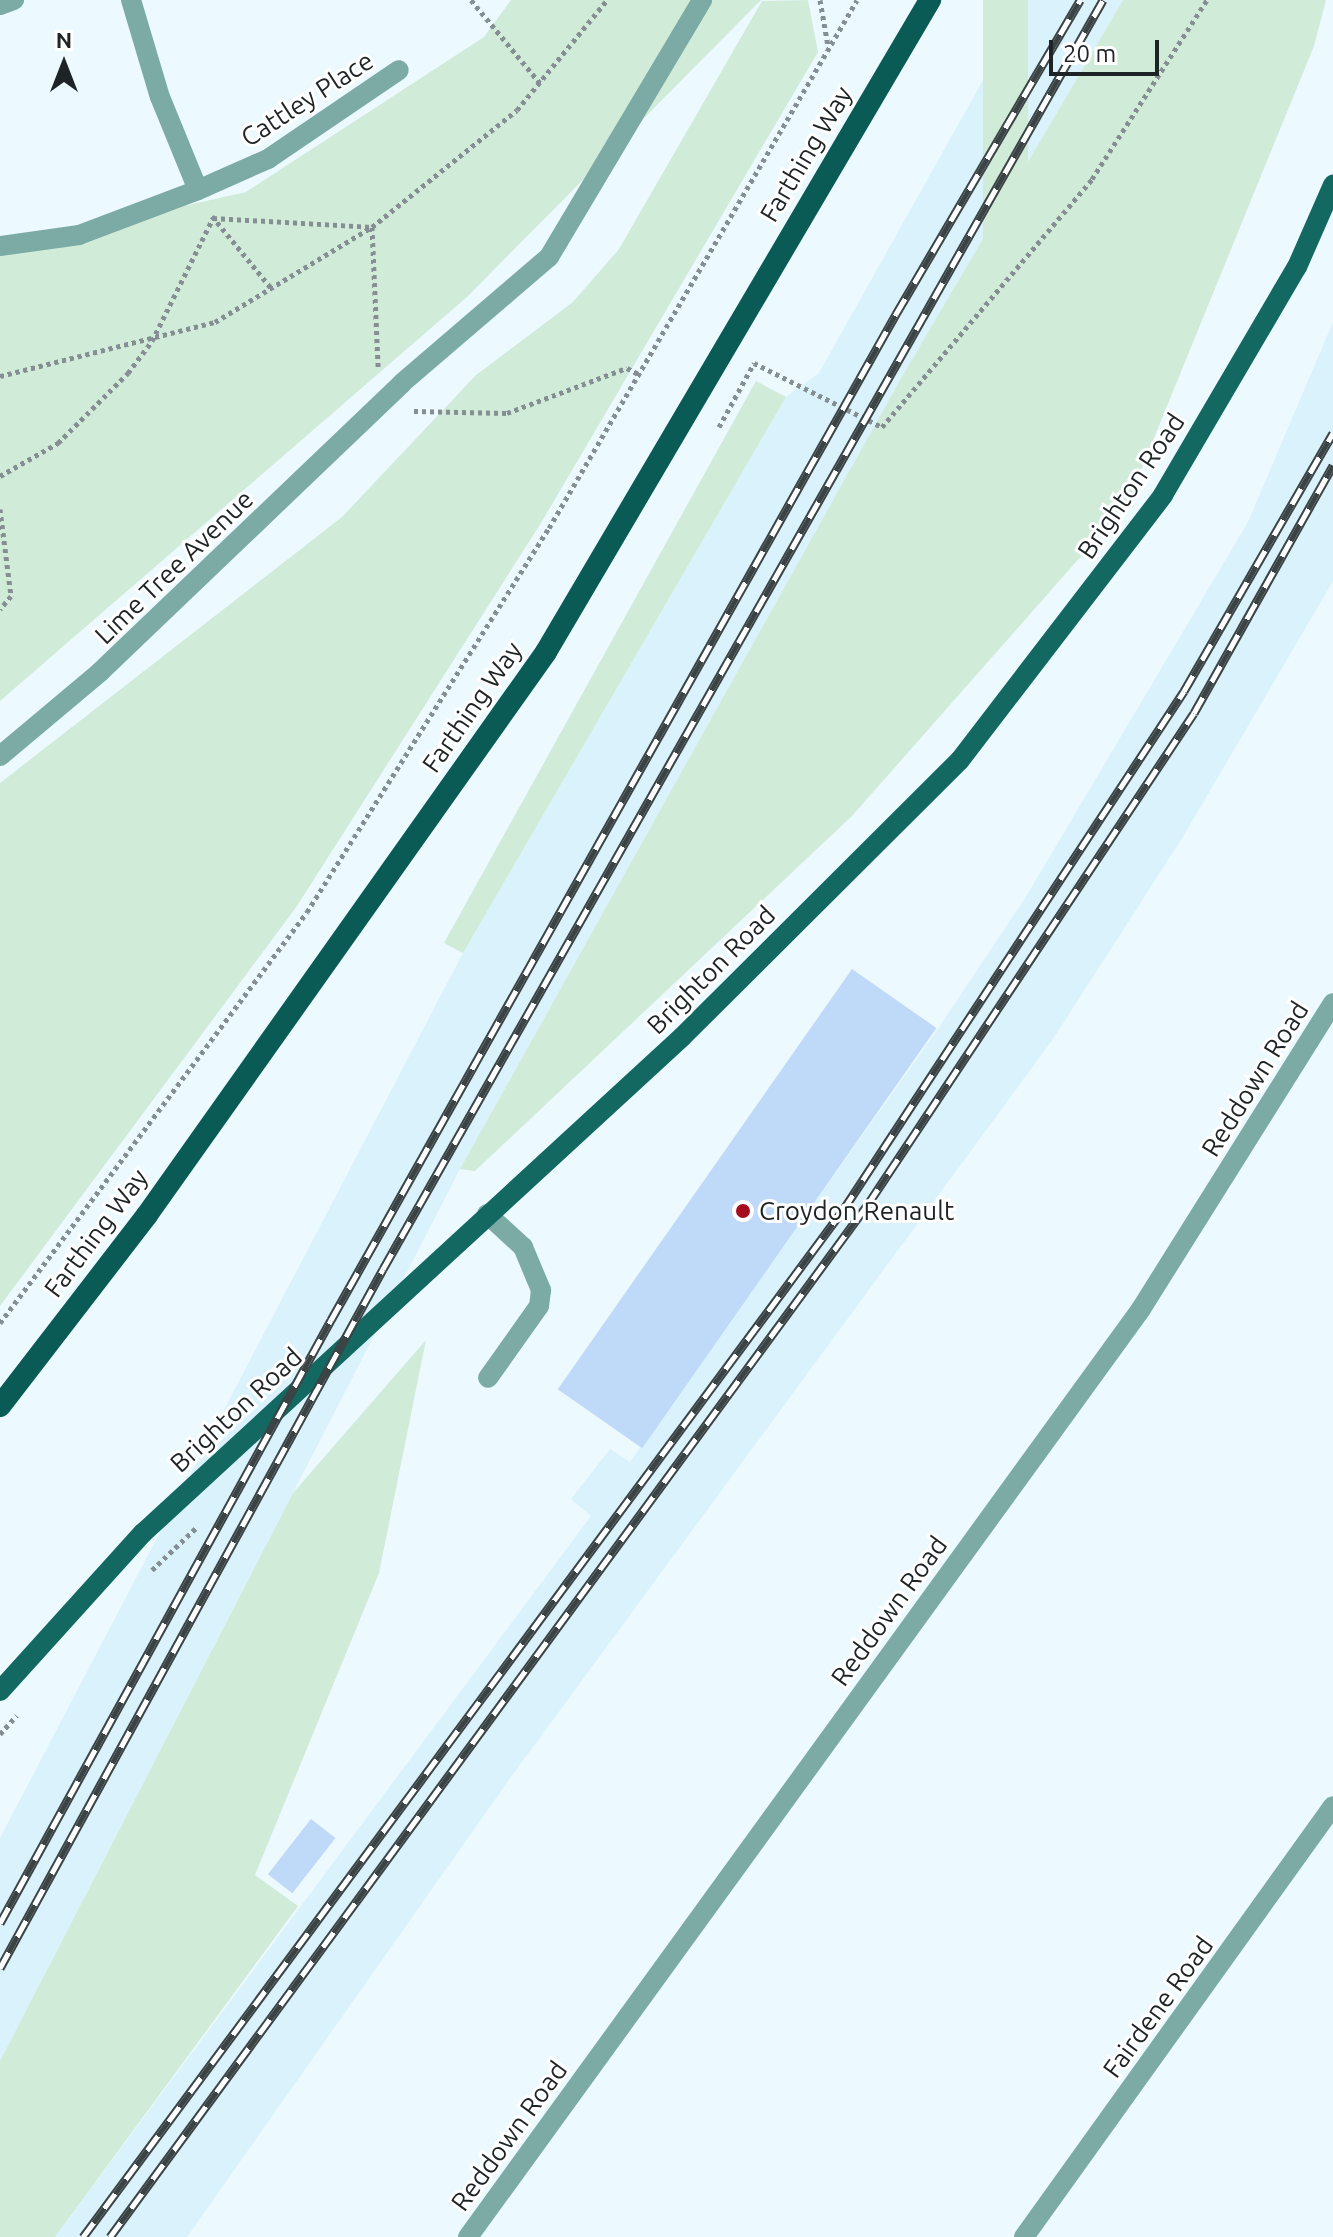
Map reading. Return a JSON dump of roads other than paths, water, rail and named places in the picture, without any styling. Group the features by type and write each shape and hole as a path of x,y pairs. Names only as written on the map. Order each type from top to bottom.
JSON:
{"highway":[{"name":"Farthing Way","path":"0,1406 147,1215 546,652 930,0"}],"main road":[{"name":"Brighton Road","path":"0,1691 143,1533 682,1037 960,760 1163,495 1290,279 1333,187"}],"street":[{"path":"0,5 14,0"},
{"path":"131,0 160,97 198,190"},
{"name":"Lime Tree Avenue","path":"0,756 100,672 380,411 402,383 549,257 702,0"},
{"name":"Cattley Place","path":"0,246 79,235 198,190 268,159 399,70"},
{"name":"Reddown Road","path":"468,2237 1141,1309 1333,1003"},
{"path":"487,1214 523,1247 541,1290 539,1306 488,1378"},
{"name":"Fairdene Road","path":"1024,2237 1333,1806"}],"railway":[{"path":"0,1923 331,1320 896,314 1080,0"},
{"path":"0,1968 383,1269 1103,0"},
{"path":"83,2237 843,1210 1184,691 1333,433"},
{"path":"110,2237 868,1204 1194,713 1333,465"}],"place":[{"name":"Croydon Renault","path":"743,1211"}]}
